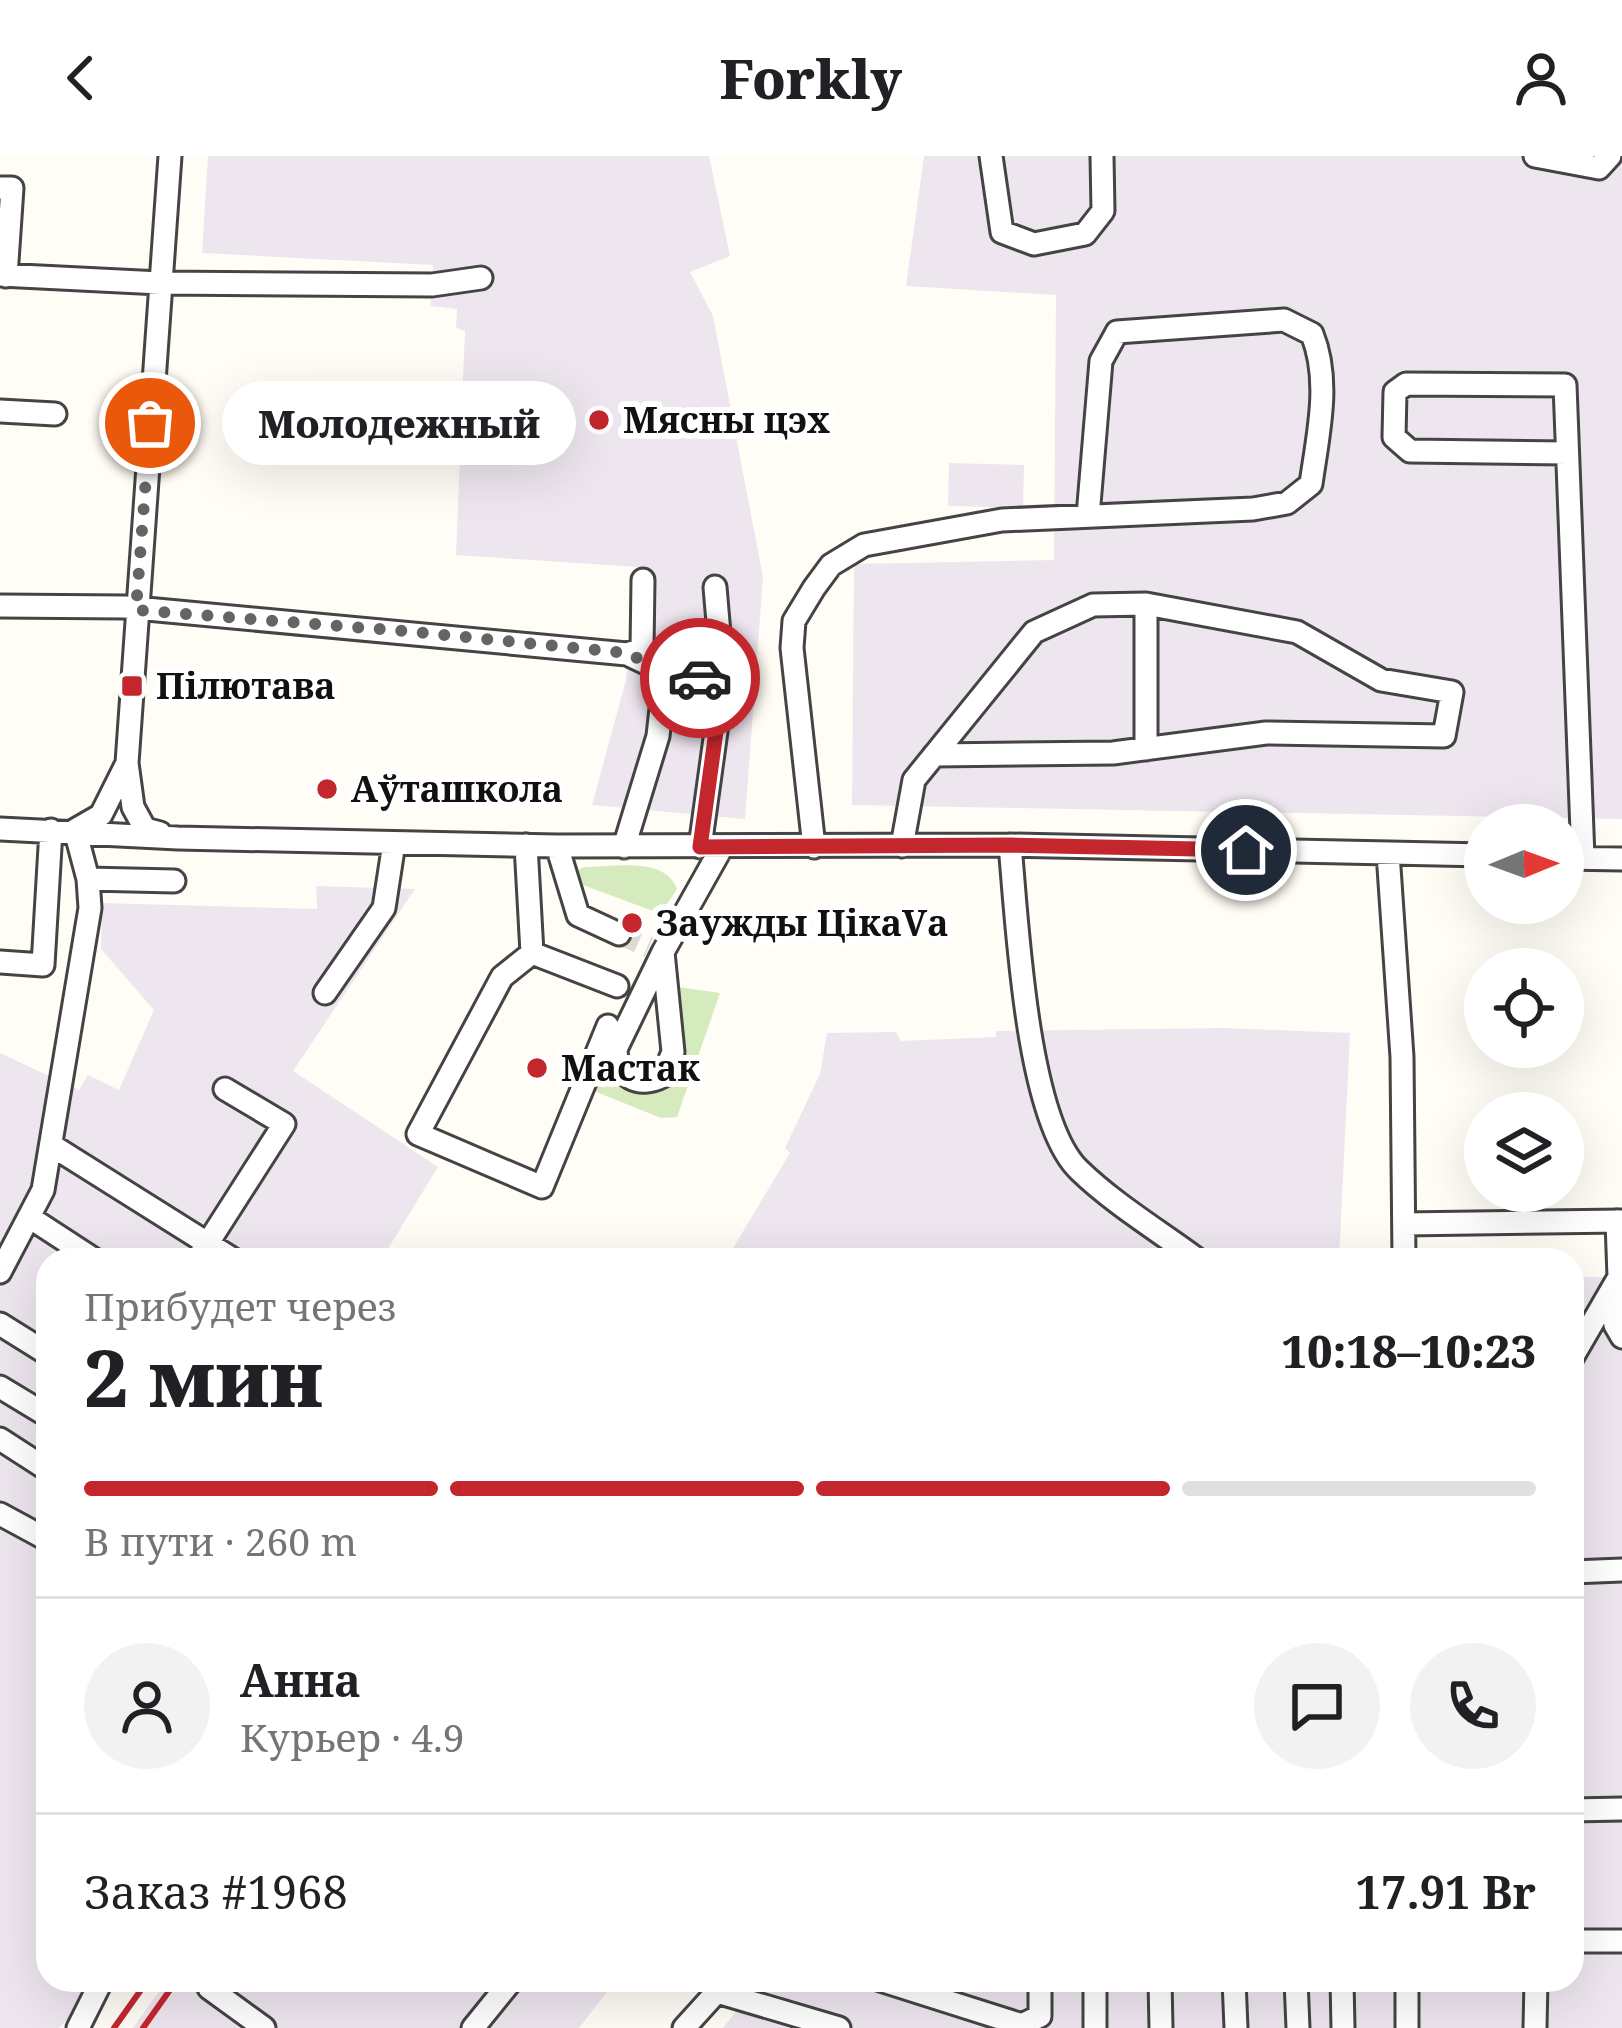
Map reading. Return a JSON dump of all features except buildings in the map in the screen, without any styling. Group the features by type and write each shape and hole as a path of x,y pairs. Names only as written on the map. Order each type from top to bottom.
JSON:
{"street":[{"path":"170,156 127,763 134,807 145,829 178,838"},
{"path":"991,156 1002,232 1034,244 1085,234 1103,211 1102,156"},
{"path":"1535,156 1599,168 1610,156"},
{"path":"0,188 12,188 3,275 160,283 432,285 481,278"},
{"path":"814,847 792,648 794,621 831,566 864,545 1002,520 1253,509 1287,503 1311,484 1322,400 1321,355 1312,334 1284,320 1118,332 1101,361 1088,516"},
{"path":"1567,453 1410,451 1394,436 1395,392 1406,384 1565,386 1567,453 1572,804"},
{"path":"0,411 55,414"},
{"path":"0,606 136,610 627,653 642,649 643,580"},
{"path":"656,950 673,1052 663,1076 642,1082 621,1072 616,1049 656,950 711,847 723,681 716,586"},
{"path":"902,846 914,780 934,755 1034,632 1093,605 1146,604 1297,632 1381,680 1452,692 1444,736 1266,733 1113,753 934,755"},
{"path":"1146,604 1146,749"},
{"path":"627,653 665,672 723,681"},
{"path":"624,847 658,736 665,672"},
{"path":"75,830 101,815 127,763"},
{"path":"0,830 557,846 1010,845 1464,855"},
{"path":"0,962 44,965 51,830"},
{"path":"0,1271 43,1190 51,1145 90,908 75,830"},
{"path":"326,992 384,908 394,843"},
{"path":"526,845 532,953"},
{"path":"1010,845 1028,1030 1056,1136 1076,1168 1182,1248"},
{"path":"557,846 578,915 619,934"},
{"path":"1388,853 1402,1058 1404,1248"},
{"path":"1584,858 1622,859"},
{"path":"88,880 174,881"},
{"path":"532,953 617,986"},
{"path":"532,953 502,977 418,1134 542,1187 608,1026"},
{"path":"205,1248 284,1124 226,1089"},
{"path":"51,1145 196,1248"},
{"path":"29,1217 77,1248"},
{"path":"1405,1224 1620,1221 1619,1277 1584,1338"},
{"path":"1612,1293 1615,1325 1622,1337"},
{"path":"0,1324 36,1346"},
{"path":"0,1387 36,1409"},
{"path":"0,1439 36,1462"},
{"path":"0,1514 36,1534"},
{"path":"1584,1572 1622,1570"},
{"path":"1584,1810 1622,1809"},
{"path":"1584,1941 1622,1941"},
{"path":"78,2028 96,1992"},
{"path":"214,1992 264,2028"},
{"path":"472,2028 502,1992"},
{"path":"684,2028 717,1992"},
{"path":"735,1992 798,2022 838,2028"},
{"path":"918,1992 1022,2025 1040,2016 1040,1992"},
{"path":"1095,1992 1095,2028"},
{"path":"1160,1992 1161,2028"},
{"path":"1234,1992 1236,2028"},
{"path":"1296,1992 1298,2028"},
{"path":"1342,1992 1343,2028"},
{"path":"1407,1992 1407,2028"},
{"path":"1535,2028 1536,1992"}],"shaded area":[{"path":"208,156 709,156 730,256 690,272 713,316 763,577 745,819 592,805 626,680 638,567 456,555 465,331 456,328 457,309 431,306 433,265 202,253"},
{"path":"924,156 1622,156 1622,819 1584,818 1584,804 1464,804 1464,816 852,805 854,564 1054,560 1056,295 906,286"},
{"path":"949,463 1024,465 1023,508 948,506"},
{"path":"316,886 415,889 293,1071 438,1167 388,1248 36,1248 36,1992 80,1992 76,2010 59,2028 0,2028 0,1053 79,1090 88,1075 119,1090 154,1010 101,949 102,903 317,909"},
{"path":"1224,1028 1350,1033 1340,1248 733,1248 790,1153 785,1148 820,1074 827,1033 896,1032 901,1041 996,1037 996,1031"},
{"path":"1584,1277 1622,1277 1622,2028 723,2028 752,1992 1584,1992"},
{"path":"158,1992 607,1992 579,2028 133,2028"}],"green space":[{"path":"650,868 671,879 677,889 665,907 653,911 583,885 578,870"},
{"path":"635,976 609,1058 622,1083 680,1060 678,987 720,993 677,1117 661,1118 589,1089"}],"tunnel":[{"path":"619,934 649,947"}],"railway":[{"path":"114,2028 140,1992"},
{"path":"143,2028 168,1992"}],"way so far":[{"path":"150,423 136,610 627,653 665,672 700,678"}],"place":[{"name":"Мясны цэх","path":"599,420"},
{"name":"Молодежный","path":"150,423"},
{"name":"Пілютава","path":"132,686"},
{"name":"Аўташкола","path":"327,789"},
{"name":"Заужды ЦікаVа","path":"632,923"},
{"name":"Мастак","path":"537,1068"}],"route":[{"path":"700,678 723,681 700,847 1010,845 1246,850"}]}
